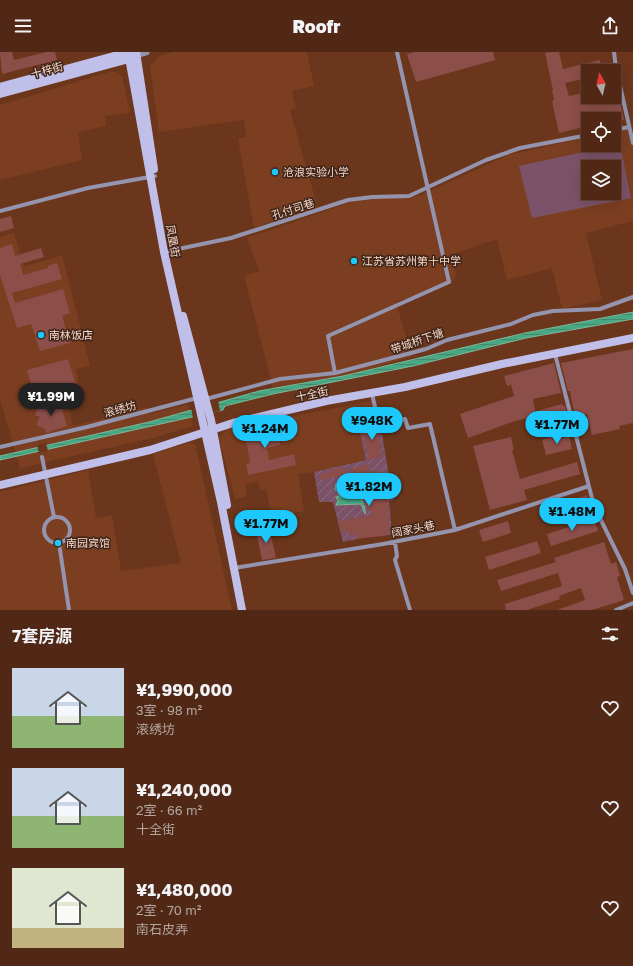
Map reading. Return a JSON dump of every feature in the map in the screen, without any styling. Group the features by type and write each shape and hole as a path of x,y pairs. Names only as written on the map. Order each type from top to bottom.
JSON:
{"main road":[{"name":"十梓街","path":"0,87 131,54"},
{"name":"十梓街","path":"0,94 131,54"},
{"name":"凤凰街","path":"131,54 152,176 204,432 237,568"},
{"name":"凤凰街","path":"167,251 184,322 206,398 213,429 237,568"},
{"name":"十全街","path":"0,485 150,450 213,429 326,401 372,394 633,338"},
{"path":"237,568 242,610"},
{"path":"237,568 247,610"}],"street":[{"name":"十梓街","path":"131,54 146,52"},
{"path":"335,373 328,336 449,282 397,52"},
{"path":"614,52 633,143"},
{"path":"621,129 629,127"},
{"name":"孔付司巷","path":"167,251 231,238 348,200 372,197 409,196 486,160 520,148 581,136"},
{"path":"0,211 88,188 152,176"},
{"name":"带城桥下塘","path":"206,398 280,379 335,373 426,349 447,340 511,324 533,315 552,311 584,311 600,309 614,302 633,297"},
{"path":"555,354 594,506 625,569 633,593"},
{"path":"372,394 379,424 405,419 408,428 430,424 455,530"},
{"name":"滚绣坊","path":"0,447 87,427 197,398"},
{"path":"42,457 54,517"},
{"name":"阔家头巷","path":"237,568 395,542 455,530 589,486"},
{"path":"54,517 64,519 70,528 67,538 59,543 49,541 43,532 46,522 54,517"},
{"path":"395,542 398,556 395,560 410,610"},
{"path":"59,543 69,610"},
{"path":"616,610 633,603"}],"shaded area":[{"name":"沧浪实验小学","path":"173,52 307,52 314,86 292,91 296,108 290,110 317,205 254,228 238,139 246,137 244,120 159,132 150,66 159,56"},
{"path":"109,72 117,72 122,76 130,113 105,116 106,126 78,132 82,160 0,180 0,105"},
{"name":"江苏省苏州第十中学","path":"630,127 633,141 633,221 586,233 602,300 562,309 552,268 507,280 497,239 450,255 456,274 452,283 396,302 412,357 343,376 273,388 244,276 259,271 247,238 360,199 421,195 508,155 581,139 581,152 621,152 621,129"},
{"path":"621,149 631,198 532,218 519,166 583,152 621,152"},
{"name":"南林饭店","path":"14,233 24,267 62,255 90,366 76,369 80,394 66,397 73,426 147,407 150,414 188,404 193,426 153,438 20,468 0,400 0,237"},
{"path":"633,312 633,319 526,338 413,366 273,394 225,406 223,410 0,460 0,456 149,422 259,391 343,376 525,333"},
{"path":"372,401 377,425 359,429 366,460 337,466 337,468 298,474 304,511 272,517 266,489 260,490 258,481 245,484 247,496 235,499 219,438 227,429"},
{"path":"377,425 379,435 382,434 393,500 389,501 392,534 371,536 343,542 333,502 319,502 314,472 366,460 359,428"},
{"name":"南园宾馆","path":"189,443 195,444 232,610 0,610 0,492 88,470 96,518 112,515 121,571 181,563 153,454"},
{"path":"336,483 341,486 340,489 342,490 344,486 359,485 361,489 359,492 364,505 365,514 361,504 336,505 338,501 336,497 339,496 338,492 335,490"}],"pier":[{"path":"218,400 220,411 193,418 191,408"},
{"path":"46,443 48,451 39,453 37,445"}],"building":[{"path":"0,52 12,52 14,60 46,52 55,52 57,60 2,74"},
{"path":"415,52 493,52 495,60 416,82 407,54"},
{"path":"559,52 563,69 581,65 581,80 565,83 569,96 581,93 581,104 621,104 624,120 621,121 621,112 581,112 581,128 559,133 552,101 554,100 553,90 545,53"},
{"path":"600,60 601,64 584,64"},
{"path":"11,216 14,228 0,232 0,219"},
{"path":"12,244 15,256 41,248 44,257 20,264 23,275 48,268 48,266 57,263 62,279 12,293 15,303 63,289 70,313 62,316 70,343 40,351 31,324 17,328 0,275 0,248"},
{"path":"633,349 633,423 619,426 620,429 592,435 587,414 576,417 561,363"},
{"path":"68,359 76,385 52,392 31,384 27,370"},
{"path":"554,363 561,393 533,399 536,416 515,421 468,438 460,414 514,396 511,385 507,386 504,376"},
{"path":"60,401 67,426 46,433 45,429 36,425 40,417 35,415 38,406 45,404 52,405"},
{"path":"562,404 565,406 567,414 540,422 537,411"},
{"path":"277,421 280,445 267,448 269,460 294,454 296,465 248,475 246,464 250,463 244,427"},
{"path":"376,425 382,451 380,451 381,457 369,460 364,436 361,437 359,428"},
{"path":"555,436 556,440 569,436 572,449 546,455 542,440"},
{"path":"511,437 514,450 512,450 520,479 577,462 580,474 524,490 527,500 490,510 473,446"},
{"path":"369,464 366,472 375,470 378,486 387,485 390,535 356,539 355,534 348,535 348,530 341,531 339,521 372,515 372,511 367,509 366,491 361,492 360,484 351,485 348,470"},
{"path":"345,467 346,475 320,480 319,474"},
{"path":"587,495 591,508 544,522 540,510"},
{"path":"594,519 598,531 551,546 547,534"},
{"path":"508,521 511,533 483,542 479,530"},
{"path":"269,527 276,558 262,560 256,530"},
{"path":"537,541 541,553 489,570 485,557"},
{"path":"604,542 611,564 616,562 620,576 617,577 624,600 592,610 557,610 585,600 581,588 559,596 560,599 527,610 506,610 505,604 562,586 558,573 501,591 497,580 556,562 554,558"}],"place":[{"name":"沧浪实验小学","path":"275,172"},
{"name":"江苏省苏州第十中学","path":"354,261"},
{"name":"南林饭店","path":"41,335"},
{"name":"南园宾馆","path":"58,543"}]}
